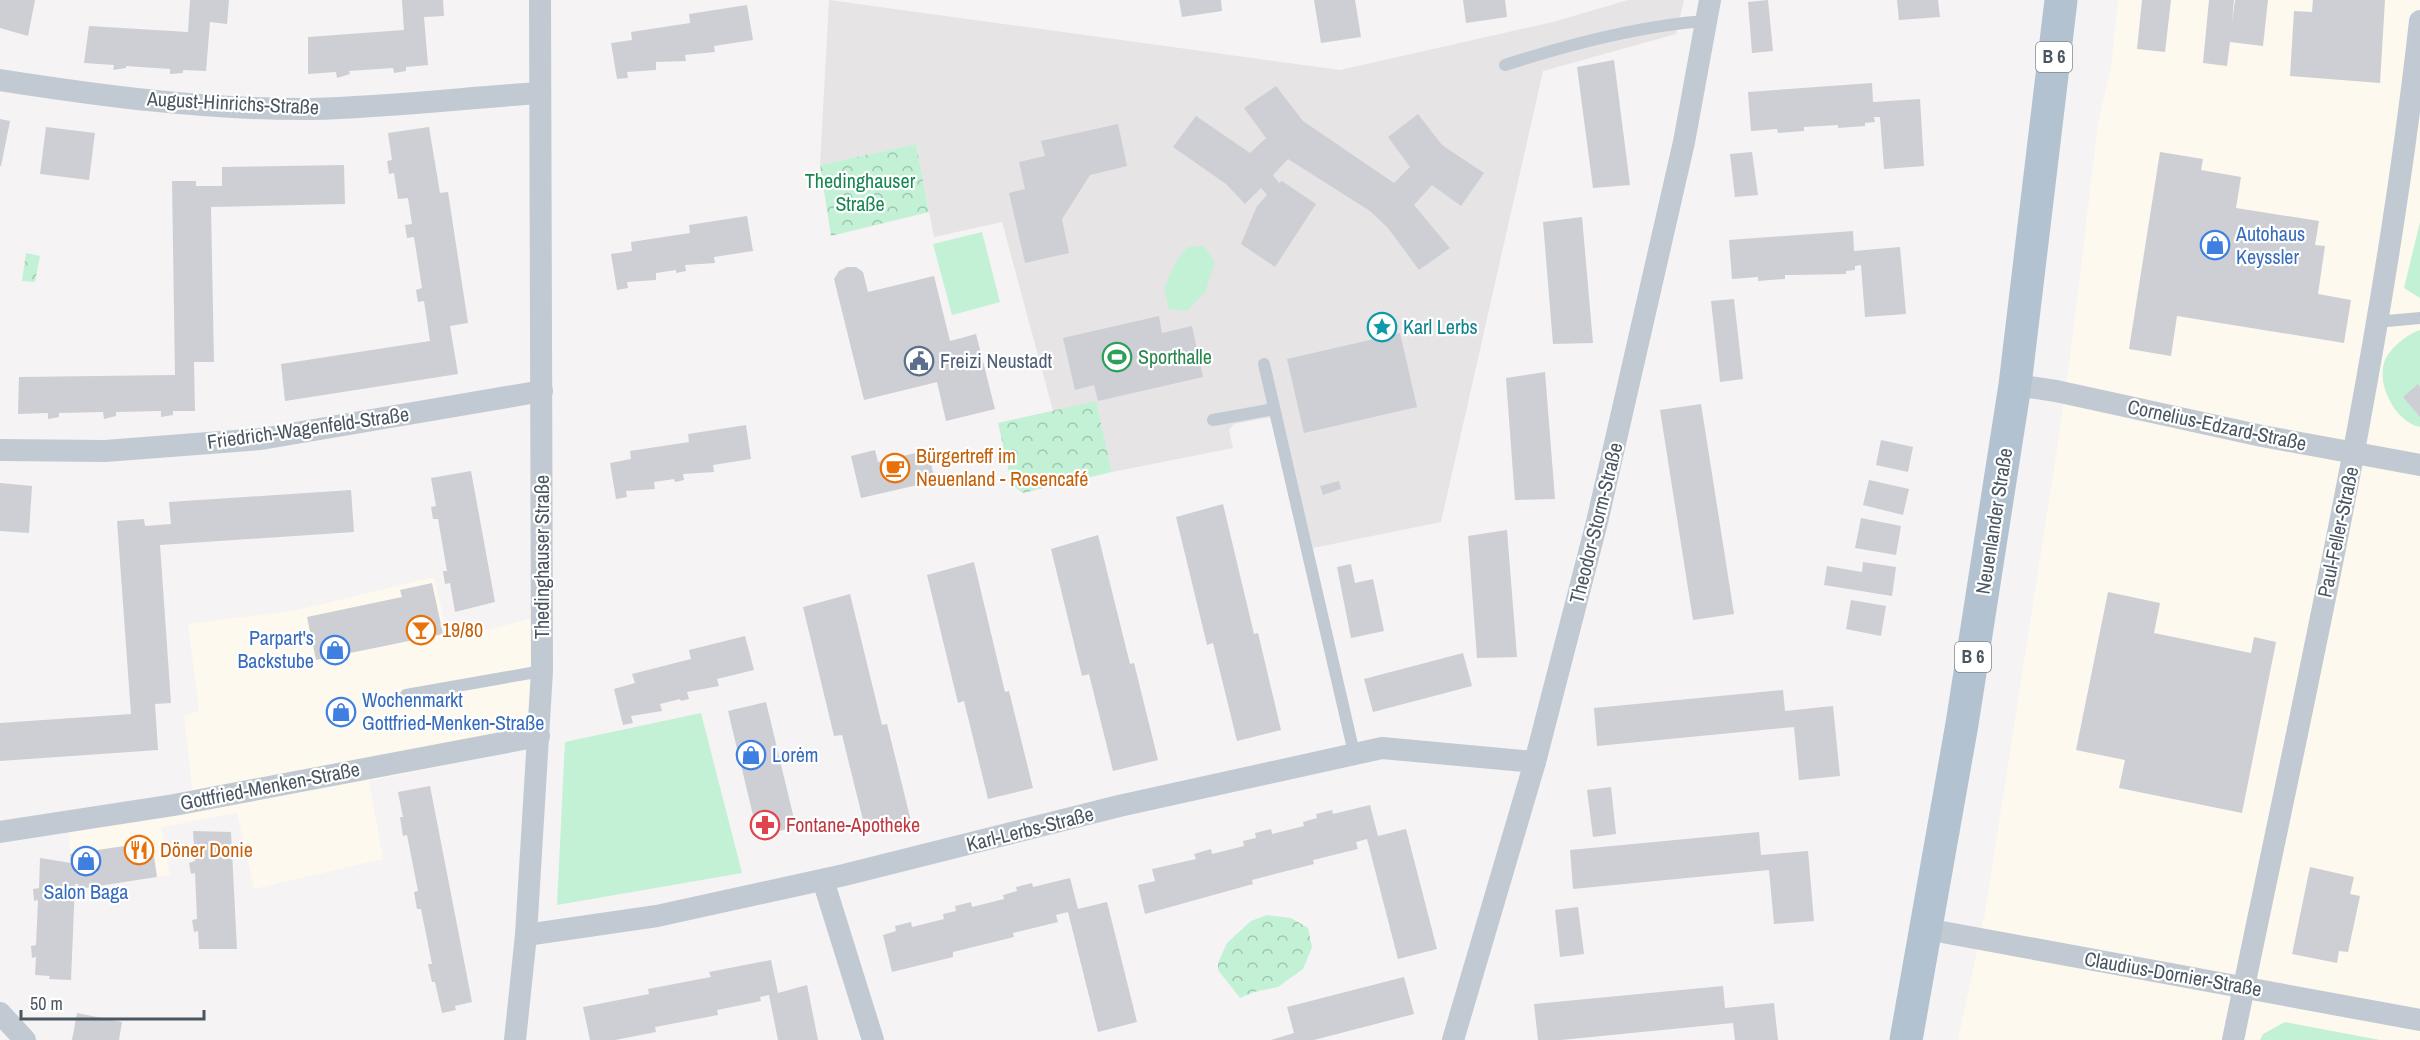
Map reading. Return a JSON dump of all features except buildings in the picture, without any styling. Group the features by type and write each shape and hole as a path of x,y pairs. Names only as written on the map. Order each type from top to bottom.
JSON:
{"main road":[{"name":"Neuenlander Straße","path":"1906,1040 1962,724 2015,385 2061,0"}],"street":[{"name":"Thedinghauser Straße","path":"515,1040 526,935 542,671 540,0"},
{"name":"Theodor-Storm-Straße","path":"1453,1040 1535,762 1600,510 1684,142 1707,11"},
{"name":"Paul-Feller-Straße","path":"2233,1040 2355,453 2405,151 2420,21"},
{"name":"August-Hinrichs-Straße","path":"0,80 78,92 254,108 313,109 539,93"},
{"name":"Cornelius-Edzard-Straße","path":"2015,385 2056,391 2262,436 2420,465"},
{"name":"Friedrich-Wagenfeld-Straße","path":"0,450 105,451 261,438 542,391"},
{"name":"Gottfried-Menken-Straße","path":"0,832 174,805 539,736"},
{"name":"Karl-Lerbs-Straße","path":"526,935 657,916 824,880 1119,807 1382,748 1535,762"},
{"path":"824,880 873,1040"},
{"name":"Claudius-Dornier-Straße","path":"1926,929 2420,1020"},
{"path":"0,1013 25,1040"}],"lane":[{"path":"1505,65 1547,52 1668,24 1707,11"},
{"path":"2376,322 2420,318"},
{"path":"1264,364 1354,753"},
{"path":"1213,420 1274,409"},
{"path":"406,695 542,671"}],"shaded area":[{"path":"829,0 1340,70 1553,22 1628,0 1684,0 1676,34 1543,71 1441,522 1313,548 1282,415 1234,424 1229,430 1233,448 1112,472 1096,402 1053,411 1002,222 934,237 916,144 820,165"},
{"path":"2118,0 2420,0 2420,1040 1958,1040 1985,913 2057,449 2098,123 2111,67"},
{"path":"434,577 449,640 537,617 532,748 369,781 383,859 254,889 237,813 161,827 170,875 79,889 78,884 75,884 76,863 71,863 67,816 193,795 184,716 199,711 188,624 297,610"}],"green space":[{"name":"Thedinghauser Straße","path":"916,144 929,212 831,236 820,165"},
{"path":"2420,222 2420,298 2404,288"},
{"path":"982,232 1000,302 952,315 933,244"},
{"path":"1204,246 1215,263 1205,292 1187,311 1169,309 1164,288 1177,260 1188,247"},
{"path":"26,253 40,256 35,282 22,281"},
{"path":"2420,330 2420,427 2402,417 2388,398 2384,387 2383,365 2397,344"},
{"path":"1096,401 1112,472 1023,493 1012,485 998,423"},
{"path":"701,713 742,873 557,905 565,742"},
{"path":"1267,915 1291,918 1308,928 1312,947 1303,969 1278,987 1254,992 1240,998 1218,970 1218,963 1227,943 1251,921"},
{"path":"2285,1022 2380,1040 2260,1040 2263,1034"}],"place":[{"name":"Autohaus Keyssler","path":"2215,245"},
{"name":"Karl Lerbs","path":"1382,327"},
{"name":"Sporthalle","path":"1117,357"},
{"name":"Freizi Neustadt","path":"919,361"},
{"name":"Bürgertreff im Neuenland - Rosencafé","path":"895,468"},
{"name":"19/80","path":"421,630"},
{"name":"Parpart's Backstube","path":"335,650"},
{"name":"Wochenmarkt Gottfried-Menken-Straße","path":"341,712"},
{"name":"Lorėm","path":"751,755"},
{"name":"Fontane-Apotheke","path":"765,825"},
{"name":"Döner Donie","path":"139,850"},
{"name":"Salon Baga","path":"86,861"}]}
